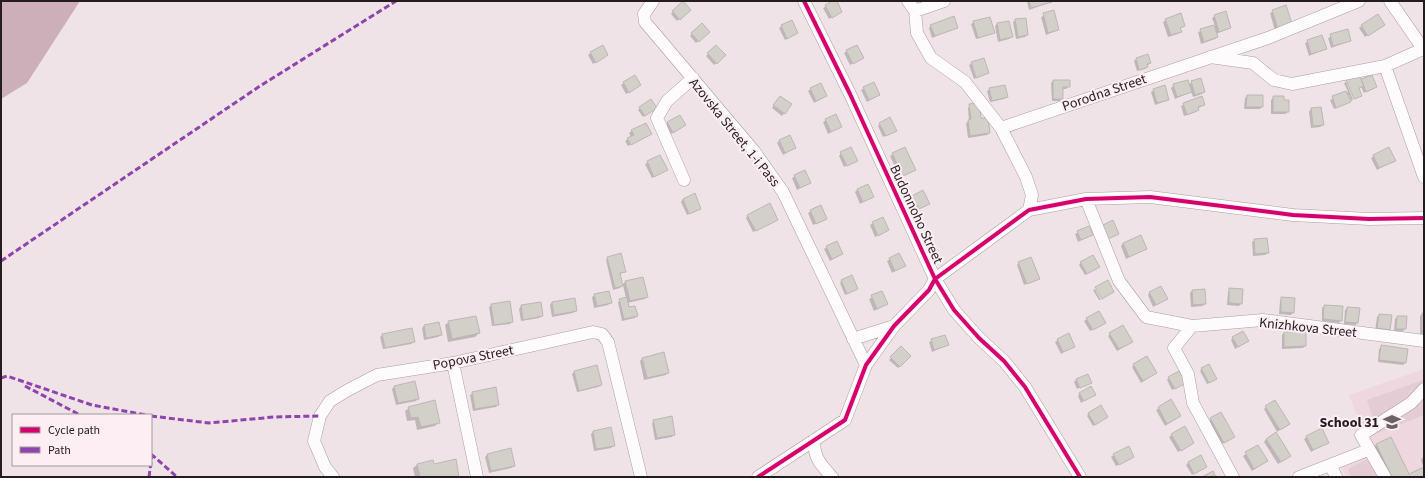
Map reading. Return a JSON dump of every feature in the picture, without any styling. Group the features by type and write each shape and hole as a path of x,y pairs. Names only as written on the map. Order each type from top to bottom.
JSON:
{"street":[{"name":"Azovska Street, 1-i Pass","path":"653,1 644,14 646,22 754,151 783,192 866,365"},
{"name":"Budonnoho Street","path":"804,1 850,94 935,279 954,310 978,338 1004,361 1025,387 1080,477"},
{"path":"944,1 912,6 917,33 931,58 965,82 1001,128 1026,177 1032,195 1029,210"},
{"name":"Porodna Street","path":"1001,128 1207,57 1268,38 1359,1"},
{"path":"1390,1 1424,50"},
{"name":"Porodna Street","path":"1207,57 1253,63 1274,80 1292,84 1385,66 1424,50"},
{"path":"1385,66 1424,177"},
{"path":"684,180 657,118 667,101 693,78"},
{"path":"758,477 845,420 866,365 894,326 929,290 935,279 1029,210 1086,199 1150,197 1293,215 1369,219 1424,218"},
{"name":"Knizhkova Street","path":"1086,199 1119,281 1146,317 1192,326 1263,320 1424,341"},
{"path":"853,339 894,326"},
{"path":"1192,326 1174,348 1188,374 1193,403 1233,477"},
{"name":"Popova Street","path":"333,477 325,467 314,441 320,416 330,401 348,390 376,375 453,363 593,332 602,334 608,342 641,477"},
{"path":"453,363 477,477"},
{"path":"1384,477 1361,435 1411,403 1424,388"},
{"path":"814,440 814,452 820,463 832,477"},
{"path":"1299,477 1363,452"},
{"path":"1330,466 1336,477"}],"shaded area":[{"path":"1,1 80,1 27,83 1,99"},
{"name":"School 31","path":"1424,369 1424,477 1346,477 1342,469 1346,460 1370,449 1349,395"},
{"path":"1423,380 1424,415 1378,433 1367,400"},
{"path":"1375,455 1386,477 1351,477 1348,469"}],"building":[{"path":"683,1 691,10 680,20 672,11"},
{"path":"832,1 837,1 842,12 832,18 825,5"},
{"path":"1029,1 1051,1 1052,2 1031,8"},
{"path":"1286,5 1292,24 1278,29 1272,10"},
{"path":"1054,10 1059,30 1048,33 1043,13"},
{"path":"1226,11 1231,28 1219,32 1214,15"},
{"path":"1181,13 1185,26 1180,28 1182,32 1171,35 1165,19"},
{"path":"1378,14 1385,25 1368,36 1361,25"},
{"path":"954,16 958,28 935,36 930,25"},
{"path":"990,17 995,33 978,38 973,21"},
{"path":"1026,18 1028,35 1018,37 1015,19"},
{"path":"792,20 798,33 787,39 781,25"},
{"path":"1009,21 1013,37 1000,40 997,23"},
{"path":"702,23 710,32 699,42 691,33"},
{"path":"1214,25 1218,37 1204,42 1200,29"},
{"path":"1348,29 1351,41 1333,46 1330,34"},
{"path":"1322,35 1327,49 1311,54 1307,40"},
{"path":"603,45 608,55 596,63 590,52"},
{"path":"716,45 726,55 717,64 707,53"},
{"path":"857,45 864,58 853,64 846,50"},
{"path":"1148,54 1151,63 1147,64 1148,67 1139,70 1136,58"},
{"path":"984,58 989,73 976,78 971,62"},
{"path":"635,75 641,85 629,93 623,82"},
{"path":"1359,75 1364,86 1359,88 1362,96 1354,99 1346,80"},
{"path":"1372,75 1377,87 1366,92 1361,79"},
{"path":"1201,78 1205,92 1195,95 1191,81"},
{"path":"1053,80 1070,80 1070,87 1063,87 1063,99 1053,99"},
{"path":"1188,80 1192,92 1177,97 1173,84"},
{"path":"874,82 880,95 869,100 863,87"},
{"path":"821,83 827,96 816,101 810,88"},
{"path":"1005,85 1008,97 992,101 989,88"},
{"path":"1165,85 1169,100 1157,103 1153,89"},
{"path":"1346,91 1351,102 1336,108 1332,96"},
{"path":"1247,95 1263,95 1263,107 1246,107"},
{"path":"780,96 792,104 785,114 773,105"},
{"path":"1202,96 1205,105 1198,107 1199,110 1187,115 1183,103"},
{"path":"1273,96 1284,96 1284,100 1289,100 1289,112 1273,112"},
{"path":"651,99 657,108 645,116 639,107"},
{"path":"979,103 981,118 988,118 990,133 970,136 968,120 971,119 969,104"},
{"path":"1321,107 1324,125 1313,126 1311,108"},
{"path":"836,114 842,127 831,132 825,119"},
{"path":"680,115 686,125 673,133 667,122"},
{"path":"890,117 897,131 886,136 879,123"},
{"path":"646,123 652,134 631,145 627,138 634,135 631,130"},
{"path":"790,135 796,148 785,153 779,140"},
{"path":"851,147 858,161 847,166 840,152"},
{"path":"905,147 916,170 903,176 892,153"},
{"path":"1389,147 1396,161 1379,168 1373,155"},
{"path":"660,155 668,170 654,177 647,161"},
{"path":"805,170 811,183 800,188 794,175"},
{"path":"868,184 874,197 863,202 857,189"},
{"path":"923,190 930,204 919,209 912,196"},
{"path":"695,193 701,209 689,214 683,199"},
{"path":"770,203 778,220 756,231 747,215"},
{"path":"821,205 827,219 816,224 810,210"},
{"path":"883,217 889,230 878,236 872,222"},
{"path":"1113,220 1119,234 1108,239 1101,226"},
{"path":"1089,226 1093,235 1081,240 1077,231"},
{"path":"1141,235 1147,249 1129,257 1123,243"},
{"path":"1267,238 1269,253 1255,254 1254,239"},
{"path":"837,241 843,254 832,259 826,246"},
{"path":"621,253 626,272 620,273 623,286 615,288 607,257"},
{"path":"899,253 906,266 895,271 889,258"},
{"path":"1093,255 1100,267 1087,274 1080,262"},
{"path":"1031,257 1040,279 1027,284 1018,262"},
{"path":"852,275 858,289 847,294 841,280"},
{"path":"643,277 648,297 630,301 625,281"},
{"path":"1108,280 1114,292 1102,299 1095,287"},
{"path":"1161,286 1168,299 1156,305 1149,292"},
{"path":"1229,288 1243,289 1242,304 1229,303"},
{"path":"1205,289 1206,304 1193,305 1192,290"},
{"path":"609,291 612,303 597,306 594,294"},
{"path":"882,291 888,304 877,309 871,295"},
{"path":"627,297 629,307 635,306 638,316 624,319 619,299"},
{"path":"1281,297 1295,298 1294,313 1281,312"},
{"path":"575,298 577,311 554,315 552,302"},
{"path":"510,301 513,322 494,325 491,304"},
{"path":"541,302 543,316 523,320 521,305"},
{"path":"1324,305 1343,306 1342,321 1323,319"},
{"path":"1347,307 1360,308 1358,323 1345,322"},
{"path":"1099,311 1106,323 1093,330 1086,318"},
{"path":"1422,313 1424,313 1424,332 1422,332"},
{"path":"1379,314 1392,315 1390,330 1377,328"},
{"path":"476,316 480,333 452,339 448,321"},
{"path":"1397,316 1407,316 1406,329 1396,329"},
{"path":"439,322 442,335 426,338 424,325"},
{"path":"1123,325 1133,342 1119,349 1109,333"},
{"path":"412,328 415,342 385,348 382,334"},
{"path":"1243,331 1249,341 1238,347 1232,337"},
{"path":"1284,332 1306,332 1306,346 1284,347"},
{"path":"1069,333 1075,347 1063,352 1057,339"},
{"path":"945,335 949,345 934,350 931,339"},
{"path":"1381,345 1408,349 1406,363 1379,360"},
{"path":"901,346 911,356 900,367 890,357"},
{"path":"664,352 669,373 647,378 642,358"},
{"path":"1147,356 1157,373 1143,381 1133,364"},
{"path":"1209,364 1217,379 1209,383 1201,368"},
{"path":"597,365 602,385 579,391 574,371"},
{"path":"1181,370 1188,382 1175,389 1168,377"},
{"path":"1088,374 1092,383 1080,388 1076,379"},
{"path":"415,381 419,399 398,403 394,386"},
{"path":"1091,386 1096,395 1084,401 1079,393"},
{"path":"496,387 499,405 475,409 472,392"},
{"path":"1171,399 1181,416 1167,424 1158,407"},
{"path":"435,400 440,423 421,427 418,417 411,418 408,407"},
{"path":"1275,400 1290,424 1280,430 1265,406"},
{"path":"1101,405 1108,417 1095,425 1088,413"},
{"path":"1221,412 1235,437 1224,443 1210,418"},
{"path":"672,416 675,435 657,438 653,420"},
{"path":"1185,426 1194,443 1181,451 1171,434"},
{"path":"611,427 615,446 596,449 593,431"},
{"path":"1322,428 1329,443 1313,450 1306,436"},
{"path":"1276,432 1291,456 1281,462 1266,439"},
{"path":"1391,437 1409,474 1424,467 1424,477 1392,477 1376,444"},
{"path":"1258,445 1268,461 1254,469 1245,452"},
{"path":"1129,446 1134,457 1119,465 1113,454"},
{"path":"511,448 515,466 491,471 487,454"},
{"path":"1201,455 1207,467 1194,474 1188,462"},
{"path":"456,459 459,477 420,477 417,464 433,460 434,464"},
{"path":"1213,471 1216,477 1202,477"}],"marked path":[{"path":"1,261 260,86 396,1"},
{"path":"1,378 7,376 92,405 141,414"},
{"path":"25,386 78,414"},
{"path":"152,416 209,423 274,417 320,416"},
{"path":"152,455 177,477"},
{"path":"149,477 150,466"}],"cycle path":[{"path":"804,1 850,94 935,279 954,310 979,338 1004,361 1025,387 1080,477"},
{"path":"758,477 845,420 866,365 894,326 929,290 935,279 1029,210 1086,199 1150,197 1293,215 1369,219 1424,218"}],"place":[{"name":"School 31","path":"1392,422"}]}
